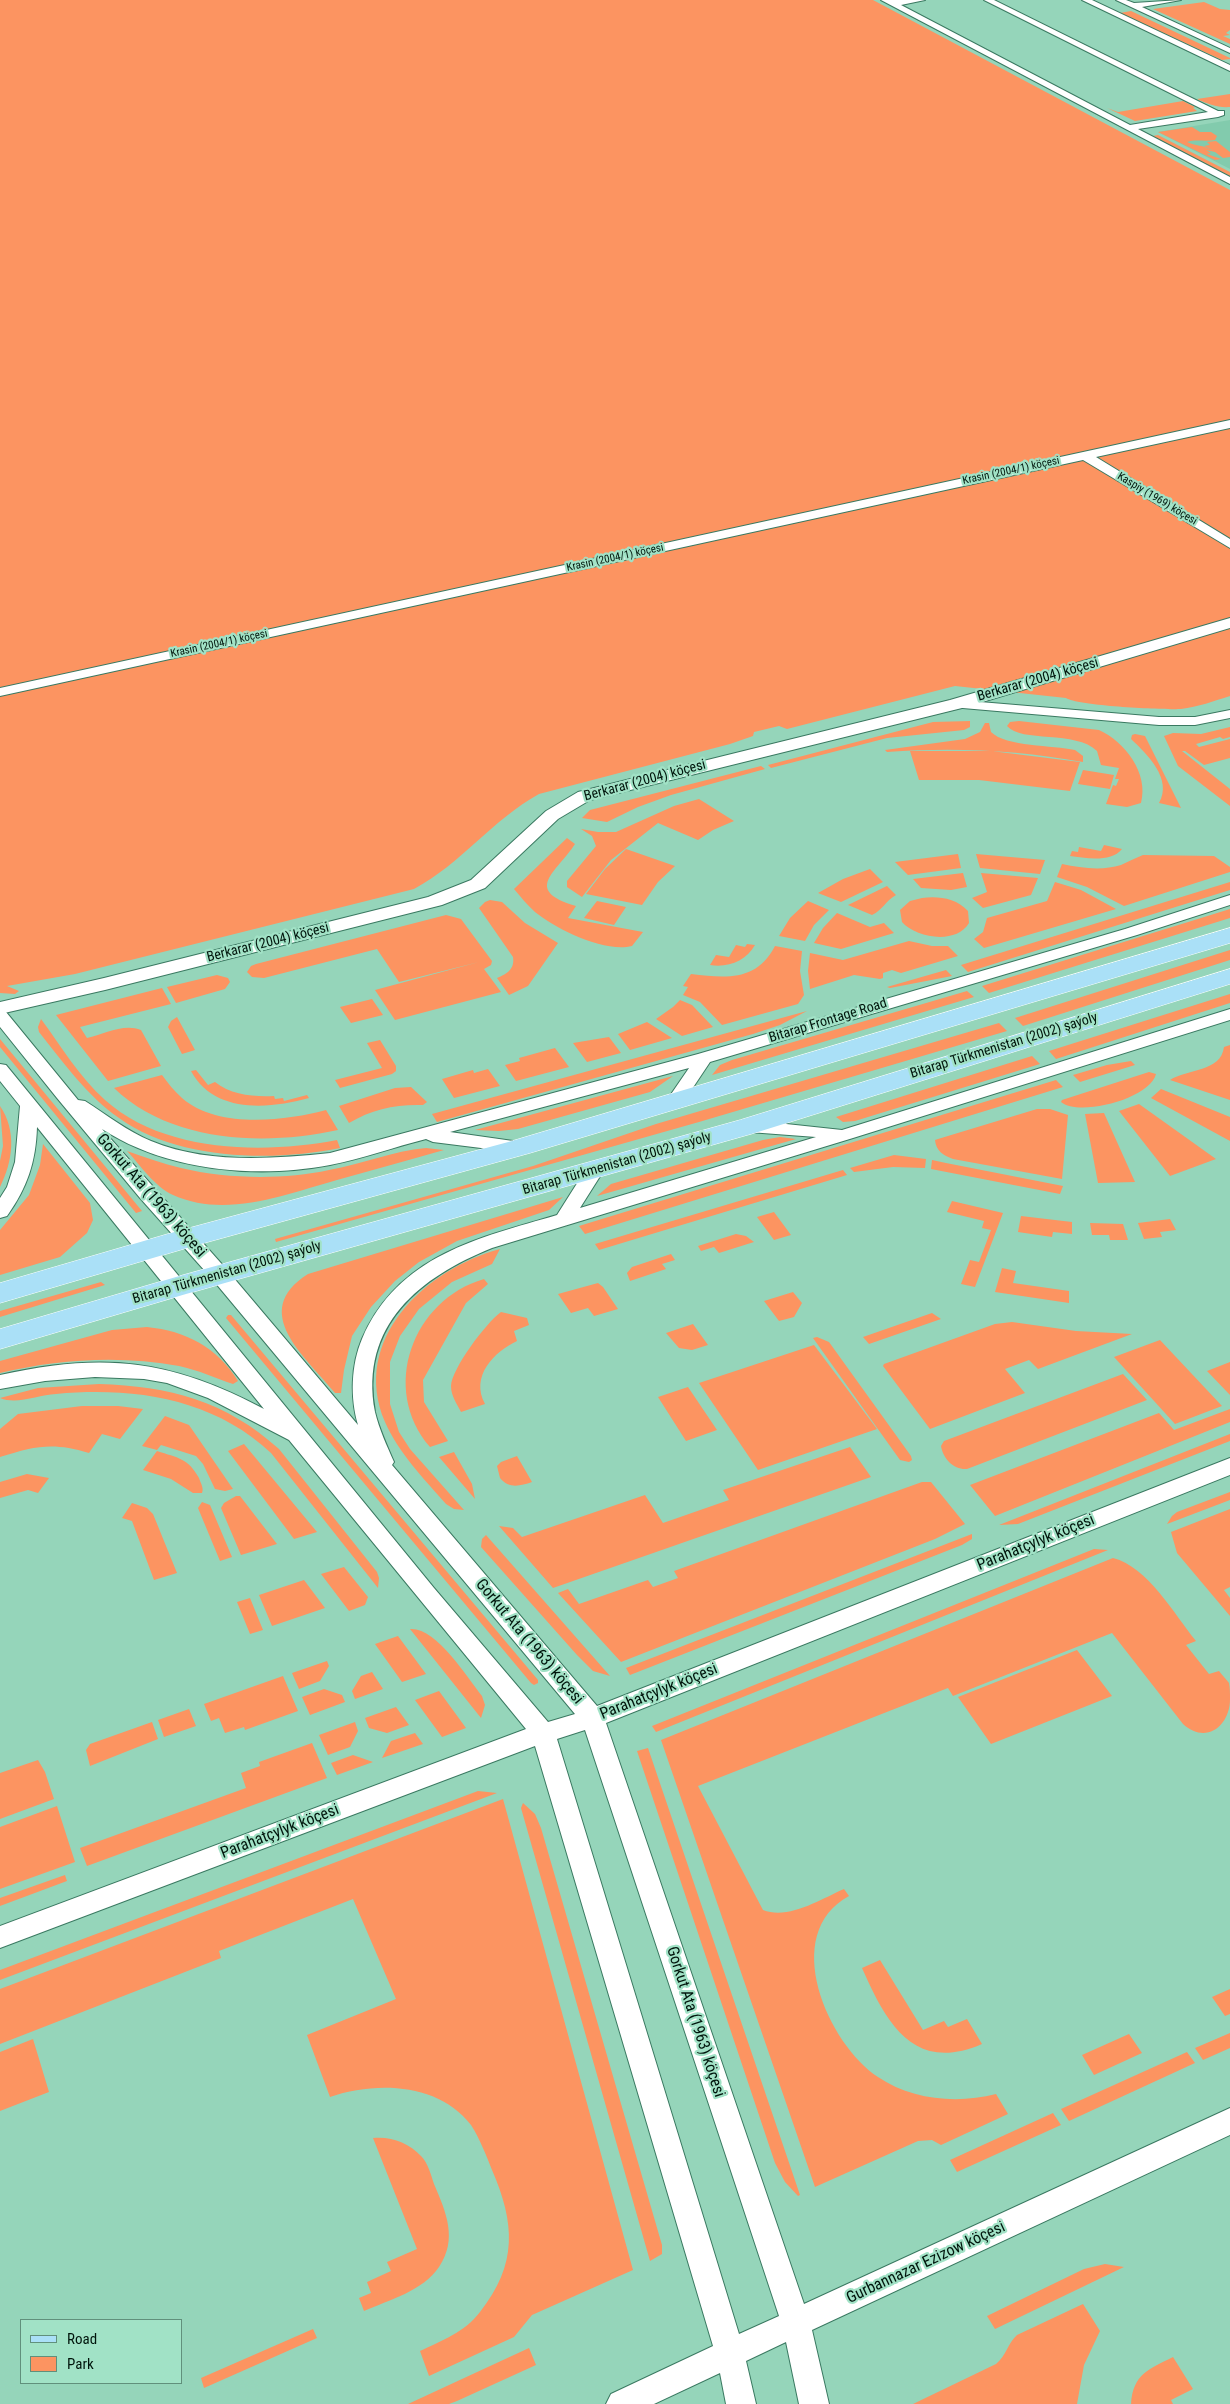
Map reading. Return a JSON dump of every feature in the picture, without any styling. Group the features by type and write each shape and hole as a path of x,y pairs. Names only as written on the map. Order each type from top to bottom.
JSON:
{"main road":[{"path":"0,1293 188,1238 521,1148 1230,935"},
{"name":"Bitarap Türkmenistan (2002) şaýoly","path":"0,1339 176,1287 749,1126 1230,976"}],"street":[{"path":"889,2 921,0"},
{"path":"988,0 1218,114"},
{"path":"1086,0 1230,68"},
{"path":"1120,0 1230,51"},
{"path":"1133,6 1177,0"},
{"path":"889,2 1230,181"},
{"path":"1129,128 1230,112"},
{"name":"Krasin (2004/1) köçesi","path":"0,692 1230,424"},
{"name":"Kaspiy (1969) köçesi","path":"1084,455 1230,544"},
{"name":"Berkarar (2004) köçesi","path":"0,1008 114,982 435,901 478,884 492,874 552,815 584,796 956,704 1230,623"},
{"path":"956,704 1160,721 1195,721 1230,714"},
{"name":"Bitarap Frontage Road","path":"62,1094 128,1137 146,1146 169,1153 213,1161 277,1164 330,1159 704,1058 1131,932 1230,900"},
{"path":"389,1478 369,1426 363,1388 363,1365 366,1349 382,1315 409,1285 442,1261 485,1242 847,1134 1230,1014"},
{"name":"Gorkut Ata (1963) köçesi","path":"0,1016 62,1094 147,1194 220,1275 593,1718 796,2324 814,2404"},
{"path":"674,1103 704,1058"},
{"path":"0,1069 298,1438 543,1733 730,2353 741,2404"},
{"path":"0,1212 17,1186 28,1156 29,1106"},
{"path":"749,1126 847,1134"},
{"name":"Bitarap Frontage Road","path":"424,1135 521,1148"},
{"path":"564,1219 595,1170"},
{"path":"0,1382 35,1375 92,1370 167,1376 189,1382 242,1406 298,1438"},
{"name":"Parahatçylyk köçesi","path":"0,1937 543,1733 593,1718 1230,1466"},
{"name":"Gurbannazar Ezizow köçesi","path":"621,2404 1230,2121"}],"shaded area":[{"path":"1230,120 1230,169 1158,132"}],"green space":[{"path":"0,0 873,0 1230,190 1230,696 1187,708 1158,709 1104,705 1074,701 1066,698 955,686 787,729 779,726 754,732 753,736 730,744 539,794 522,804 447,867 414,889 75,974 7,986 19,991 15,994 0,993"},
{"path":"1204,2 1220,9 1230,10 1230,30 1226,33 1230,35 1223,36 1230,39 1230,44 1153,9"},
{"path":"1131,11 1230,59 1222,60 1120,13"},
{"path":"1230,94 1230,107 1221,107 1197,99"},
{"path":"1183,101 1195,107 1193,108 1197,111 1135,121 1107,108 1118,112"},
{"path":"1192,127 1200,132 1211,132 1217,136 1215,140 1187,142 1212,150 1204,146 1210,145 1207,142 1216,141 1230,152 1230,157 1223,158 1215,152 1206,150 1211,153 1207,154 1221,159 1215,160 1158,132"},
{"path":"1158,135 1230,172 1230,176 1153,136"},
{"path":"970,721 970,727 964,730 887,738 771,768 768,765 933,722"},
{"path":"1019,721 1099,730 1109,735 1126,750 1138,770 1143,792 1141,803 1127,807 1106,804 1113,785 1116,786 1119,779 1115,779 1119,768 1101,765 1097,751 1088,745 1063,738 1024,734 1014,731 1007,726 1010,722"},
{"path":"985,723 989,723 991,732 998,737 1018,743 1075,750 1083,756 1083,762 1010,752 936,750 887,752 885,750 965,739 980,732"},
{"path":"1230,727 1230,737 1223,739 1220,737 1196,744 1199,747 1230,739 1230,758 1204,765 1185,751 1182,751 1230,789 1230,806 1178,766 1164,736 1173,733 1201,734"},
{"path":"1132,735 1145,736 1181,808 1159,803 1163,785 1161,776 1151,760 1131,739"},
{"path":"910,751 991,751 1080,762 1070,791 979,780 919,780"},
{"path":"761,766 765,769 671,795 638,807 607,822 582,818 590,810"},
{"path":"1083,770 1114,775 1110,789 1078,784"},
{"path":"699,799 734,821 713,830 698,840 658,823 611,860 582,897 567,887 567,881 596,846 592,836 581,829 598,832 616,832 674,806"},
{"path":"567,838 575,844 549,880 547,887 551,894 560,900 576,906 568,918 643,932 632,946 608,946 568,932 535,912 514,889"},
{"path":"1104,845 1122,849 1105,858 1070,856 1072,851 1078,852 1079,847 1101,851"},
{"path":"626,849 675,866 658,882 642,905 586,894 605,869"},
{"path":"958,854 961,868 908,875 895,862"},
{"path":"976,854 1045,860 1040,874 980,868"},
{"path":"1143,855 1214,856 1230,867 1230,872 1124,906 1087,887 1057,877 1062,864 1084,868 1106,868 1121,865"},
{"path":"870,869 883,882 841,902 818,893 843,879"},
{"path":"963,873 967,887 951,890 921,888 913,879"},
{"path":"981,873 1038,878 1031,895 983,908 972,898 987,892"},
{"path":"1055,882 1081,890 1116,909 984,948 974,939 983,932 987,918 1047,901"},
{"path":"1230,882 1230,890 968,972 961,965"},
{"path":"887,886 896,895 872,915 848,905"},
{"path":"934,897 958,903 968,911 969,923 963,930 946,937 926,935 908,928 902,922 900,910 910,901"},
{"path":"490,900 502,902 525,923 558,943 528,986 509,995 497,978 510,971 513,965 513,957 479,908"},
{"path":"597,901 626,907 614,925 584,918"},
{"path":"808,901 829,910 814,925 805,941 779,936 790,918"},
{"path":"1230,909 1230,918 989,993 982,986"},
{"path":"837,913 870,927 884,923 894,933 841,949 814,943 823,928"},
{"path":"446,915 461,919 492,961 491,965 484,969 501,992 395,1020 375,990 479,962 399,982 377,949 264,978 252,977 247,972 251,966 256,964"},
{"path":"909,941 932,946 948,946 958,956 901,973 892,970 883,973 883,978 880,979 854,975 810,989 808,971 810,953 843,960"},
{"path":"747,944 755,945 742,959 730,964 710,965 716,955 729,957 736,945 745,947"},
{"path":"775,946 802,951 800,971 804,995 798,1004 722,1025 700,1002 683,995 688,987 683,986 691,974 728,976 749,972 767,958"},
{"path":"1230,950 1230,960 1023,1026 1015,1018"},
{"path":"946,970 952,976 887,987"},
{"path":"217,975 228,978 230,982 225,989 176,1003 167,987"},
{"path":"162,988 171,1004 80,1027 87,1038 121,1028 141,1030 161,1066 108,1081 56,1015"},
{"path":"967,991 974,997 712,1075 720,1065 732,1060"},
{"path":"1230,994 1230,1003 1056,1059 1049,1051"},
{"path":"372,999 383,1015 351,1023 340,1007"},
{"path":"680,1000 692,1005 713,1027 682,1036 656,1019"},
{"path":"807,1011 780,1025 753,1034 437,1122 432,1114"},
{"path":"177,1017 195,1050 182,1054 168,1027 171,1021"},
{"path":"41,1019 79,1072 105,1100 129,1118 156,1131 185,1140 216,1145 278,1147 337,1140 340,1148 285,1155 255,1156 226,1154 196,1150 142,1132 119,1118 96,1100 76,1078 39,1032 38,1027"},
{"path":"647,1022 672,1038 630,1050 618,1034"},
{"path":"999,1023 1007,1031 699,1122 276,1242 275,1239 533,1166 656,1124"},
{"path":"609,1037 621,1053 587,1062 573,1043"},
{"path":"0,1039 142,1211 136,1213 0,1047"},
{"path":"380,1040 396,1066 396,1071 392,1074 340,1088 335,1080 382,1068 367,1043"},
{"path":"1230,1045 1230,1100 1170,1080 1210,1066 1222,1055 1224,1047"},
{"path":"555,1048 569,1067 516,1081 505,1065 520,1061 519,1058"},
{"path":"1032,1056 1040,1064 855,1121 843,1122 836,1117"},
{"path":"1131,1061 1135,1065 1080,1082 1073,1075 1107,1065"},
{"path":"488,1069 500,1086 454,1098 442,1079 473,1070 474,1073"},
{"path":"196,1070 208,1085 215,1082 235,1092 259,1096 274,1096 275,1099 283,1098 284,1101 307,1095 309,1098 260,1106 244,1105 214,1095 201,1085 191,1071"},
{"path":"1149,1072 1156,1074 1151,1083 1128,1098 1113,1103 1083,1107 1070,1106 1061,1102 1062,1100"},
{"path":"162,1075 182,1098 197,1108 213,1114 252,1120 291,1117 326,1110 338,1130 280,1138 220,1136 191,1130 163,1120 137,1106 114,1088"},
{"path":"673,1076 650,1092 518,1129 499,1131 475,1130"},
{"path":"1056,1080 1063,1087 585,1234 579,1226"},
{"path":"411,1087 427,1102 423,1105 385,1108 349,1123 339,1106 395,1088"},
{"path":"1161,1089 1230,1117 1230,1141 1151,1098"},
{"path":"1139,1104 1216,1159 1170,1176 1119,1111"},
{"path":"0,1106 9,1126 11,1146 8,1167 0,1187 0,1161 3,1146"},
{"path":"1037,1109 1050,1109 1068,1115 1062,1179 953,1159 946,1156 937,1147 935,1140"},
{"path":"1104,1113 1135,1182 1098,1183 1085,1114"},
{"path":"780,1137 796,1139 597,1196 611,1184 763,1140"},
{"path":"43,1144 90,1203 93,1220 87,1233 60,1257 0,1275 0,1230 29,1195 40,1165"},
{"path":"426,1148 444,1150 277,1197 256,1202 214,1205 193,1202 166,1191 154,1181 127,1151 199,1172 236,1176 274,1177 311,1173"},
{"path":"894,1155 926,1159 925,1168 893,1167 854,1172 850,1168"},
{"path":"932,1160 1063,1186 1060,1194 931,1169"},
{"path":"843,1170 847,1175 599,1250 595,1244"},
{"path":"563,1197 549,1210 457,1241 419,1262 395,1281 371,1307 352,1336 341,1393 335,1393 298,1350 288,1334 283,1319 283,1304 291,1289 308,1274"},
{"path":"952,1201 1003,1213 975,1287 961,1284 970,1260 979,1262 991,1230 982,1228 984,1221 947,1212"},
{"path":"774,1212 791,1235 774,1240 757,1217"},
{"path":"1021,1216 1072,1222 1072,1234 1053,1232 1052,1237 1018,1232"},
{"path":"1170,1219 1176,1230 1160,1232 1162,1237 1144,1239 1138,1223"},
{"path":"1090,1223 1123,1224 1128,1240 1110,1240 1109,1235 1092,1235"},
{"path":"736,1234 746,1236 754,1242 719,1253 714,1247 701,1251 698,1246"},
{"path":"500,1249 492,1264 452,1282 419,1309 400,1336 390,1362 390,1404 399,1432 410,1449 464,1510 454,1509 446,1504 420,1475 390,1433 377,1392 378,1363 386,1336 402,1312 422,1291 446,1273 472,1259"},
{"path":"671,1254 675,1260 662,1264 666,1269 630,1281 627,1273 632,1267"},
{"path":"1002,1268 1016,1271 1013,1283 1069,1291 1069,1303 995,1292"},
{"path":"484,1279 488,1284 466,1303 423,1380 424,1402 448,1441 430,1447 415,1424 407,1399 406,1374 411,1349 422,1326 438,1306 459,1290"},
{"path":"101,1282 105,1285 0,1317 0,1311"},
{"path":"598,1283 603,1287 618,1309 594,1316 588,1308 571,1313 558,1294"},
{"path":"793,1292 802,1303 794,1317 779,1321 764,1301"},
{"path":"501,1312 527,1318 529,1325 514,1331 517,1341 500,1352 487,1366 480,1384 485,1404 461,1412 454,1400 451,1386 457,1368 471,1346"},
{"path":"932,1313 941,1319 869,1344 863,1337"},
{"path":"228,1315 231,1315 538,1680 538,1683 534,1685 531,1683 226,1318"},
{"path":"1012,1322 1076,1331 1132,1334 1038,1369 1029,1360 1005,1369 1025,1393 930,1429 883,1366 884,1364 995,1324"},
{"path":"693,1324 708,1345 692,1350 679,1348 666,1333"},
{"path":"147,1327 175,1332 199,1343 220,1359 238,1381 233,1384 179,1366 134,1360 89,1360 44,1364 0,1373 0,1361 112,1330"},
{"path":"817,1337 829,1342 912,1460 909,1462 900,1460 813,1338"},
{"path":"1160,1340 1222,1406 1175,1424 1114,1357"},
{"path":"814,1345 877,1429 758,1470 699,1383"},
{"path":"1230,1362 1230,1395 1207,1371"},
{"path":"1123,1374 1147,1400 967,1469 954,1466 942,1451 941,1446 944,1441"},
{"path":"99,1384 149,1388 195,1399 238,1419 259,1433 279,1449 377,1572 379,1578 378,1588 271,1453 248,1434 223,1420 198,1408 171,1400 143,1395 85,1392 20,1400 0,1398 38,1388"},
{"path":"688,1387 717,1430 686,1441 658,1397"},
{"path":"82,1406 118,1406 143,1409 120,1439 102,1434 89,1453 65,1447 44,1447 24,1450 0,1457 0,1429 18,1414"},
{"path":"1230,1409 1230,1422 995,1516 970,1485 1159,1413 1174,1430"},
{"path":"165,1416 189,1425 233,1489 225,1491 215,1489 203,1464 196,1456 161,1445 157,1450 142,1446"},
{"path":"1230,1434 1230,1441 1018,1524 999,1525"},
{"path":"244,1444 317,1532 294,1539 228,1451"},
{"path":"850,1447 871,1477 553,1588 499,1526 513,1528 522,1537 645,1495 663,1523 729,1500 723,1490"},
{"path":"157,1451 177,1457 191,1466 199,1478 202,1493 193,1493 171,1479 143,1470"},
{"path":"454,1452 472,1484 475,1499 439,1457"},
{"path":"517,1456 532,1482 511,1485 500,1478 497,1466 501,1462"},
{"path":"27,1474 49,1478 38,1493 28,1490 0,1498 0,1482"},
{"path":"922,1482 931,1482 965,1524 935,1539 621,1662 558,1593 568,1589 579,1604 648,1580 653,1587 678,1578 674,1571"},
{"path":"1230,1492 1230,1500 1167,1524 1177,1512"},
{"path":"236,1496 240,1496 277,1544 241,1555 221,1508 224,1503"},
{"path":"202,1502 210,1505 232,1557 220,1561 198,1508"},
{"path":"132,1503 147,1508 153,1514 177,1573 154,1580 132,1521 122,1518"},
{"path":"1230,1509 1230,1587 1224,1590 1230,1598 1230,1616 1177,1553 1171,1532"},
{"path":"972,1534 972,1539 962,1545 630,1675 626,1668"},
{"path":"486,1535 610,1676 593,1671 577,1655 481,1547 482,1539"},
{"path":"1094,1549 1108,1550 656,1732 652,1726"},
{"path":"1113,1558 1126,1563 1149,1581 1196,1641 1186,1645 1209,1674 1219,1671 1229,1683 1229,1709 1226,1717 1215,1730 1200,1733 1183,1724 1112,1633 953,1696 948,1688 698,1786 763,1910 783,1912 794,1910 815,1903 844,1889 849,1896 828,1913 817,1936 814,1961 818,1988 828,2015 843,2040 860,2061 878,2077 891,2085 920,2095 935,2098 966,2099 996,2094 1008,2114 941,2145 932,2140 918,2141 815,2187 661,1740"},
{"path":"344,1567 368,1597 365,1605 349,1611 321,1574"},
{"path":"304,1580 325,1608 272,1626 259,1595"},
{"path":"250,1598 263,1630 250,1634 237,1602"},
{"path":"410,1629 430,1636 440,1644 459,1666 482,1696 485,1705 481,1718"},
{"path":"398,1636 426,1674 402,1682 375,1644"},
{"path":"1077,1650 1112,1696 991,1744 958,1697"},
{"path":"327,1661 329,1666 320,1681 299,1689 292,1673"},
{"path":"372,1672 383,1689 355,1699 352,1691 361,1676"},
{"path":"283,1676 298,1711 245,1730 244,1727 225,1733 219,1718 211,1721 204,1704"},
{"path":"324,1689 342,1695 345,1702 310,1715 302,1697"},
{"path":"439,1691 466,1728 442,1737 415,1700"},
{"path":"396,1707 409,1725 387,1733 369,1728 365,1718"},
{"path":"189,1709 196,1726 164,1737 158,1720"},
{"path":"152,1722 158,1739 90,1766 86,1750 90,1744"},
{"path":"355,1722 358,1731 350,1747 328,1755 319,1735"},
{"path":"415,1733 423,1744 382,1758 391,1741"},
{"path":"312,1743 327,1778 87,1866 80,1848 246,1788 241,1773 260,1766 259,1762"},
{"path":"648,1748 800,2195 798,2196 785,2182 775,2163 637,1751"},
{"path":"353,1755 373,1762 337,1775 331,1763"},
{"path":"38,1760 45,1772 54,1799 0,1819 0,1773"},
{"path":"478,1791 497,1793 0,1980 0,1970"},
{"path":"503,1799 633,2270 532,2315 514,2337 429,2376 420,2351 460,2330 480,2312 501,2277 507,2260 508,2226 500,2189 483,2147 471,2125 458,2111 424,2093 406,2089 367,2089 330,2097 307,2035 396,1999 353,1899 219,1951 221,1958 0,2044 0,1989"},
{"path":"523,1803 535,1814 541,1828 662,2245 662,2254 650,2261 521,1808"},
{"path":"57,1806 75,1862 0,1889 0,1827"},
{"path":"65,1875 67,1881 0,1906 0,1898"},
{"path":"880,1960 923,2030 944,2021 948,2027 967,2019 982,2044 958,2052 938,2052 920,2047 905,2037 892,2024 881,2007 862,1968"},
{"path":"1230,1989 1230,2014 1225,2016 1212,1997"},
{"path":"1230,2033 1230,2048 1203,2060 1195,2048"},
{"path":"1129,2034 1142,2053 1094,2075 1082,2055"},
{"path":"33,2039 49,2092 0,2111 0,2052"},
{"path":"1187,2052 1195,2063 1069,2121 1061,2109"},
{"path":"1053,2113 1061,2125 957,2172 950,2160"},
{"path":"373,2138 399,2141 411,2147 423,2159 429,2169 443,2205 449,2236 445,2257 432,2275 415,2289 364,2311 359,2298 371,2293 367,2282 391,2271 387,2262 417,2249"},
{"path":"1105,2264 1124,2267 995,2329 987,2316 1084,2269"},
{"path":"1083,2304 1100,2331 1084,2365 1077,2404 913,2404 996,2364 1017,2335"},
{"path":"313,2329 317,2338 204,2388 201,2378"},
{"path":"529,2348 536,2365 449,2404 408,2404"},
{"path":"1173,2357 1193,2389 1171,2400 1173,2404 1131,2404 1132,2394 1139,2379 1150,2369"}]}
